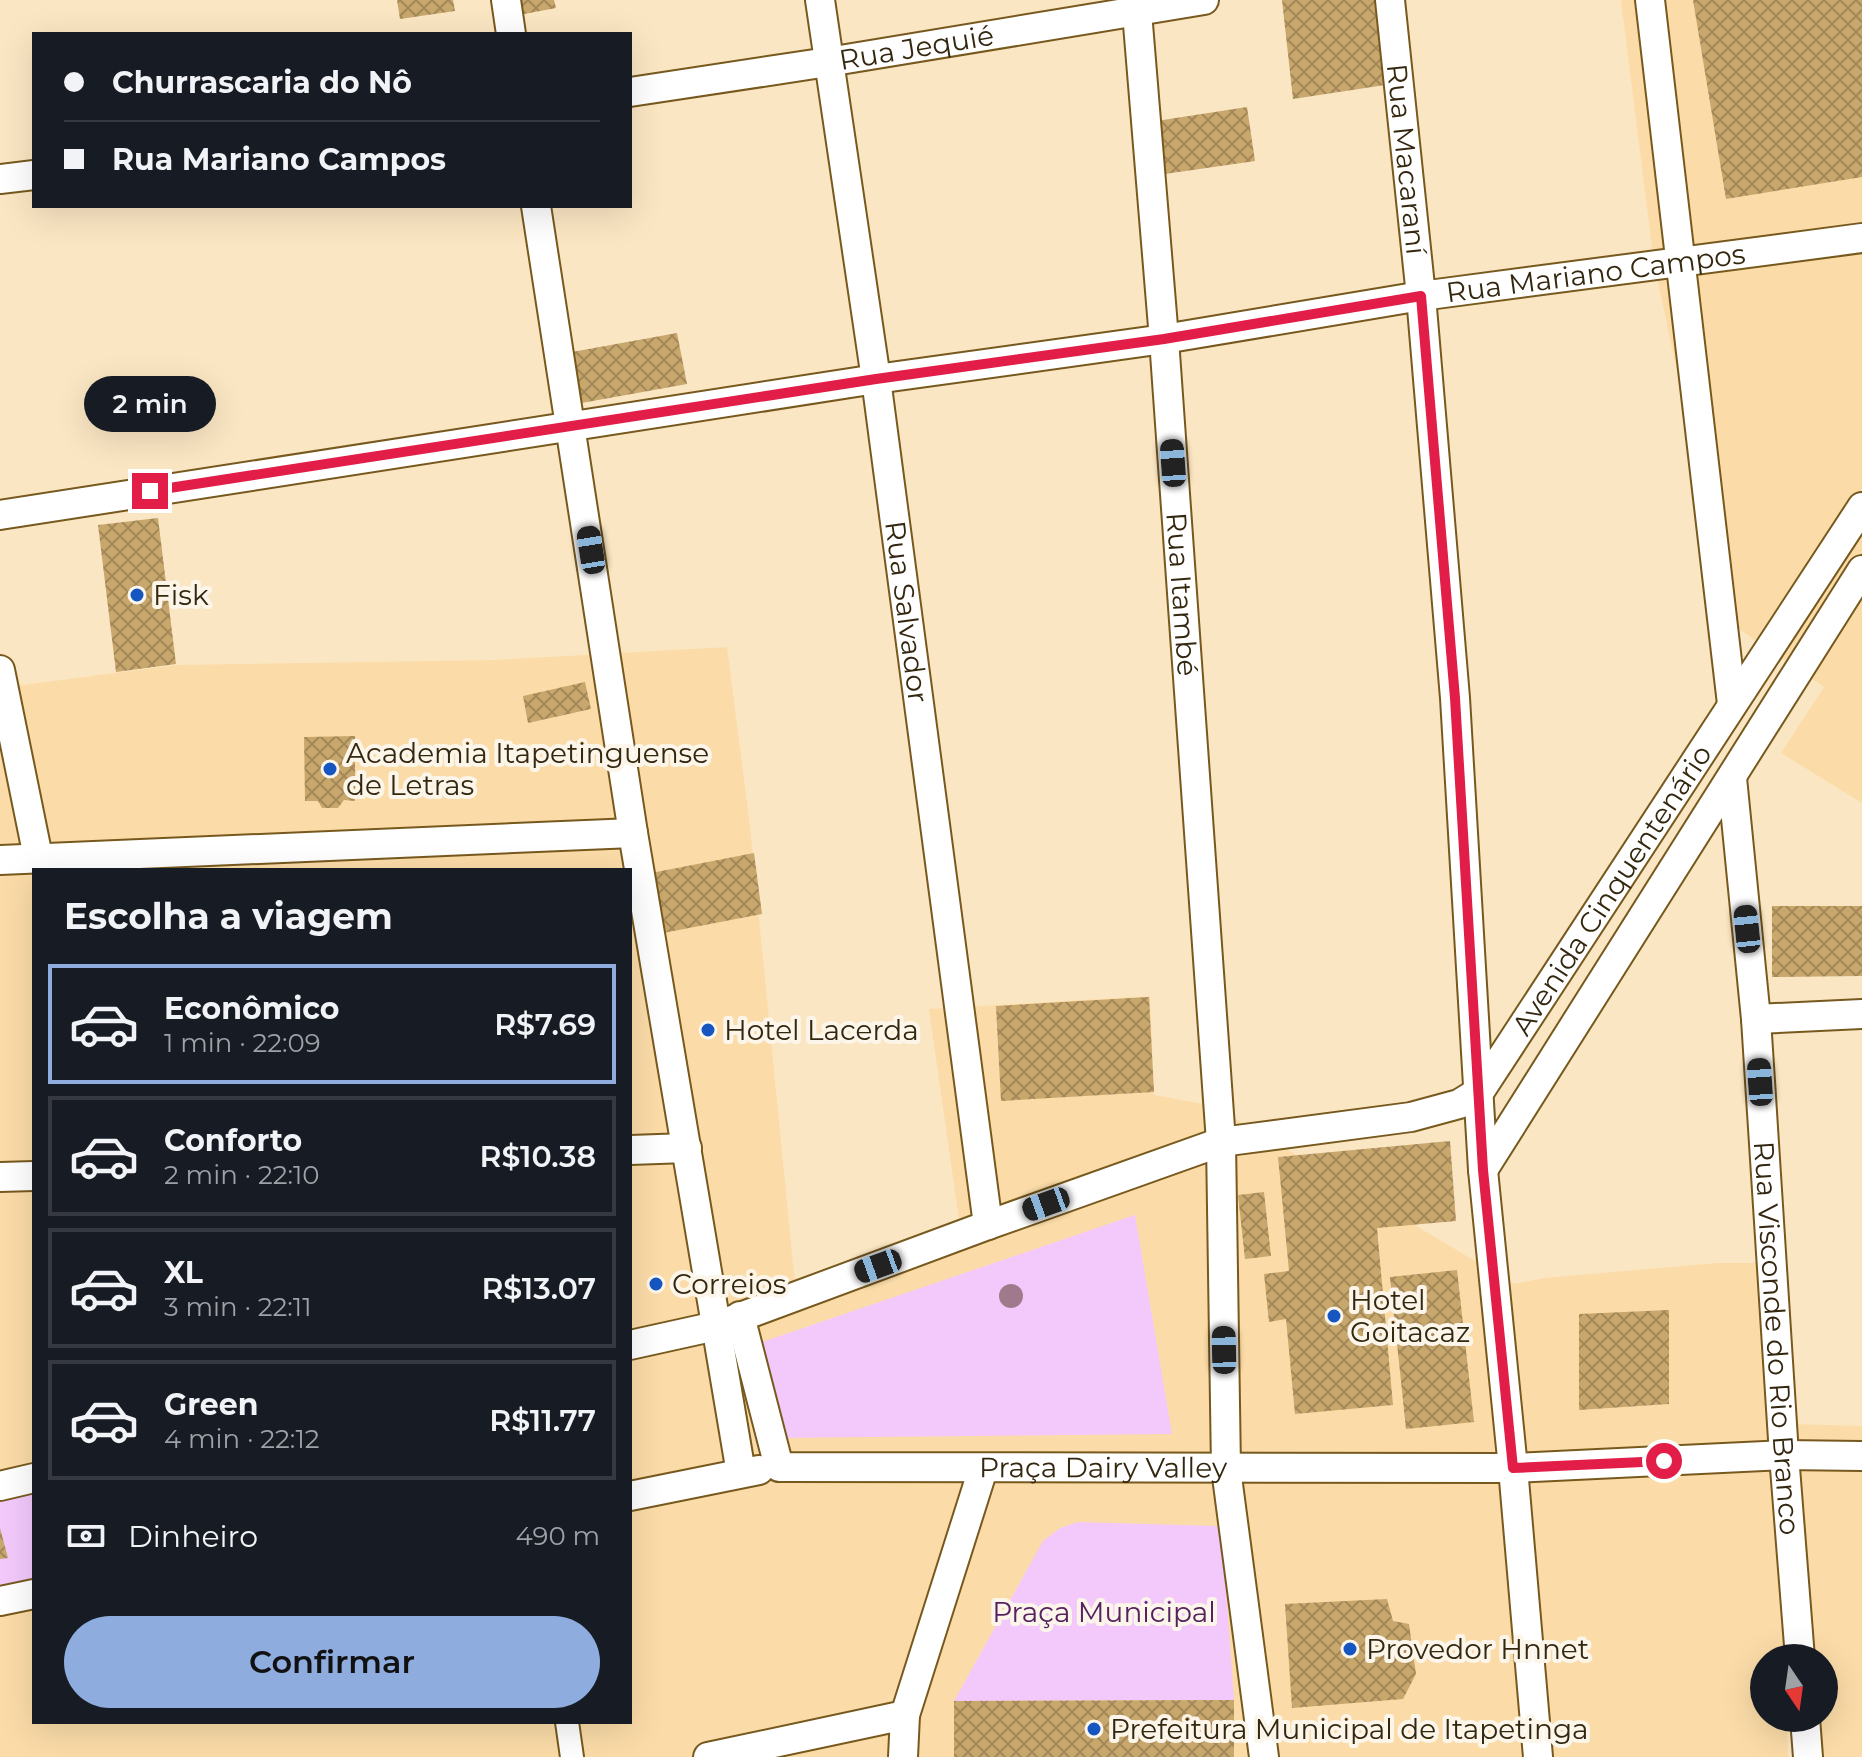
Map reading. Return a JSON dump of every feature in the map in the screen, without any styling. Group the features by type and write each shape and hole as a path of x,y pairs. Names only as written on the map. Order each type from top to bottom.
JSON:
{"street":[{"path":"506,0 511,32"},
{"name":"Rua Salvador","path":"820,0 876,379 988,1225"},
{"name":"Rua Jequié","path":"632,92 828,62 1136,5 1204,0"},
{"name":"Rua Macaraní","path":"1390,0 1421,296 1455,698 1483,1170 1538,1757"},
{"path":"1650,0 1732,704"},
{"name":"Rua Itambé","path":"1136,5 1164,339 1221,1142"},
{"path":"0,179 32,175"},
{"path":"536,208 633,833 687,1148 728,1321 779,1467"},
{"name":"Rua Mariano Campos","path":"0,515 876,379 1164,339 1421,296 1862,238"},
{"name":"Avenida Cinquentenário","path":"1480,1091 1862,507"},
{"name":"Avenida Cinquentenário","path":"1483,1170 1862,570"},
{"path":"0,670 38,857"},
{"name":"Rua Visconde do Rio Branco","path":"1732,778 1756,1019 1799,1644"},
{"path":"0,860 633,833"},
{"path":"1756,1019 1862,1014"},
{"path":"632,1345 728,1321 1221,1142 1411,1117 1459,1104 1480,1091"},
{"name":"Praça Dairy Valley","path":"632,1496 779,1467 1226,1469 1221,1142"},
{"path":"632,1150 687,1148"},
{"path":"0,1177 32,1176"},
{"path":"728,1321 741,1473"},
{"path":"1264,1757 1226,1469 1513,1468 1784,1455 1862,1456"},
{"path":"903,1757 905,1715 983,1469"},
{"path":"0,1486 32,1478"},
{"path":"0,1601 32,1594"},
{"path":"708,1757 905,1715"},
{"path":"567,1724 572,1757"},
{"path":"1806,1732 1808,1757"}],"shaded area":[{"path":"1621,0 1862,0 1862,803 1781,753 1824,687 1714,612 1691,438 1654,263"},
{"path":"727,647 750,826 796,1295 960,1226 929,1009 1150,996 1154,1095 1214,1106 1514,1284 1544,1278 1717,1263 1774,1263 1790,1424 1862,1426 1862,1464 1776,1463 1783,1644 1750,1644 1750,1732 1787,1732 1788,1757 0,1757 0,688 176,665 495,660"},
{"path":"1798,1470 1862,1470 1862,1757 1811,1757 1810,1732 1838,1732 1838,1644 1806,1644"}],"green space":[{"path":"1135,1215 1172,1434 774,1438 753,1345"},
{"path":"32,1483 32,1587 0,1594 0,1490"},
{"name":"Praça Municipal","path":"1078,1522 1217,1526 1223,1547 1234,1700 954,1701 1043,1541 1060,1528"}],"building":[{"path":"397,0 453,0 455,11 400,19"},
{"path":"516,0 554,0 556,8 519,15"},
{"path":"1282,0 1379,0 1385,85 1293,99"},
{"path":"1693,0 1862,0 1862,177 1726,199"},
{"path":"1247,107 1255,161 1158,175 1150,122"},
{"path":"677,333 687,384 576,404 561,354"},
{"name":"Fisk","path":"158,518 176,664 116,672 98,525"},
{"path":"585,682 591,709 528,723 523,696"},
{"name":"Academia Itapetinguense de Letras","path":"355,736 355,801 344,800 338,808 322,808 318,801 305,801 304,737"},
{"path":"754,853 762,914 658,934 646,874"},
{"path":"1772,906 1862,906 1862,976 1772,977"},
{"path":"1149,997 1154,1092 1001,1101 996,1006"},
{"path":"1450,1141 1456,1221 1377,1228 1393,1405 1295,1414 1286,1319 1269,1322 1264,1274 1289,1271 1278,1157"},
{"path":"1264,1192 1271,1256 1245,1259 1238,1195"},
{"path":"1457,1270 1474,1422 1406,1429 1390,1277"},
{"path":"1669,1310 1669,1404 1579,1410 1579,1314"},
{"path":"0,1528 8,1558 0,1559"},
{"name":"Provedor Hnnet","path":"1387,1599 1393,1621 1409,1624 1416,1674 1403,1699 1292,1708 1285,1604"},
{"name":"Prefeitura Municipal de Itapetinga","path":"1234,1700 1234,1757 954,1757 954,1701"}],"place":[{"name":"Fisk","path":"137,595"},
{"name":"Academia Itapetinguense de Letras","path":"330,769"},
{"name":"Hotel Lacerda","path":"708,1030"},
{"name":"Correios","path":"656,1284"},
{"name":"Hotel Goitacaz","path":"1334,1316"},
{"name":"Provedor Hnnet","path":"1350,1649"},
{"name":"Prefeitura Municipal de Itapetinga","path":"1094,1729"}],"route":[{"path":"150,491 876,379 1164,339 1421,296 1455,698 1483,1170 1513,1468 1664,1461"}]}
